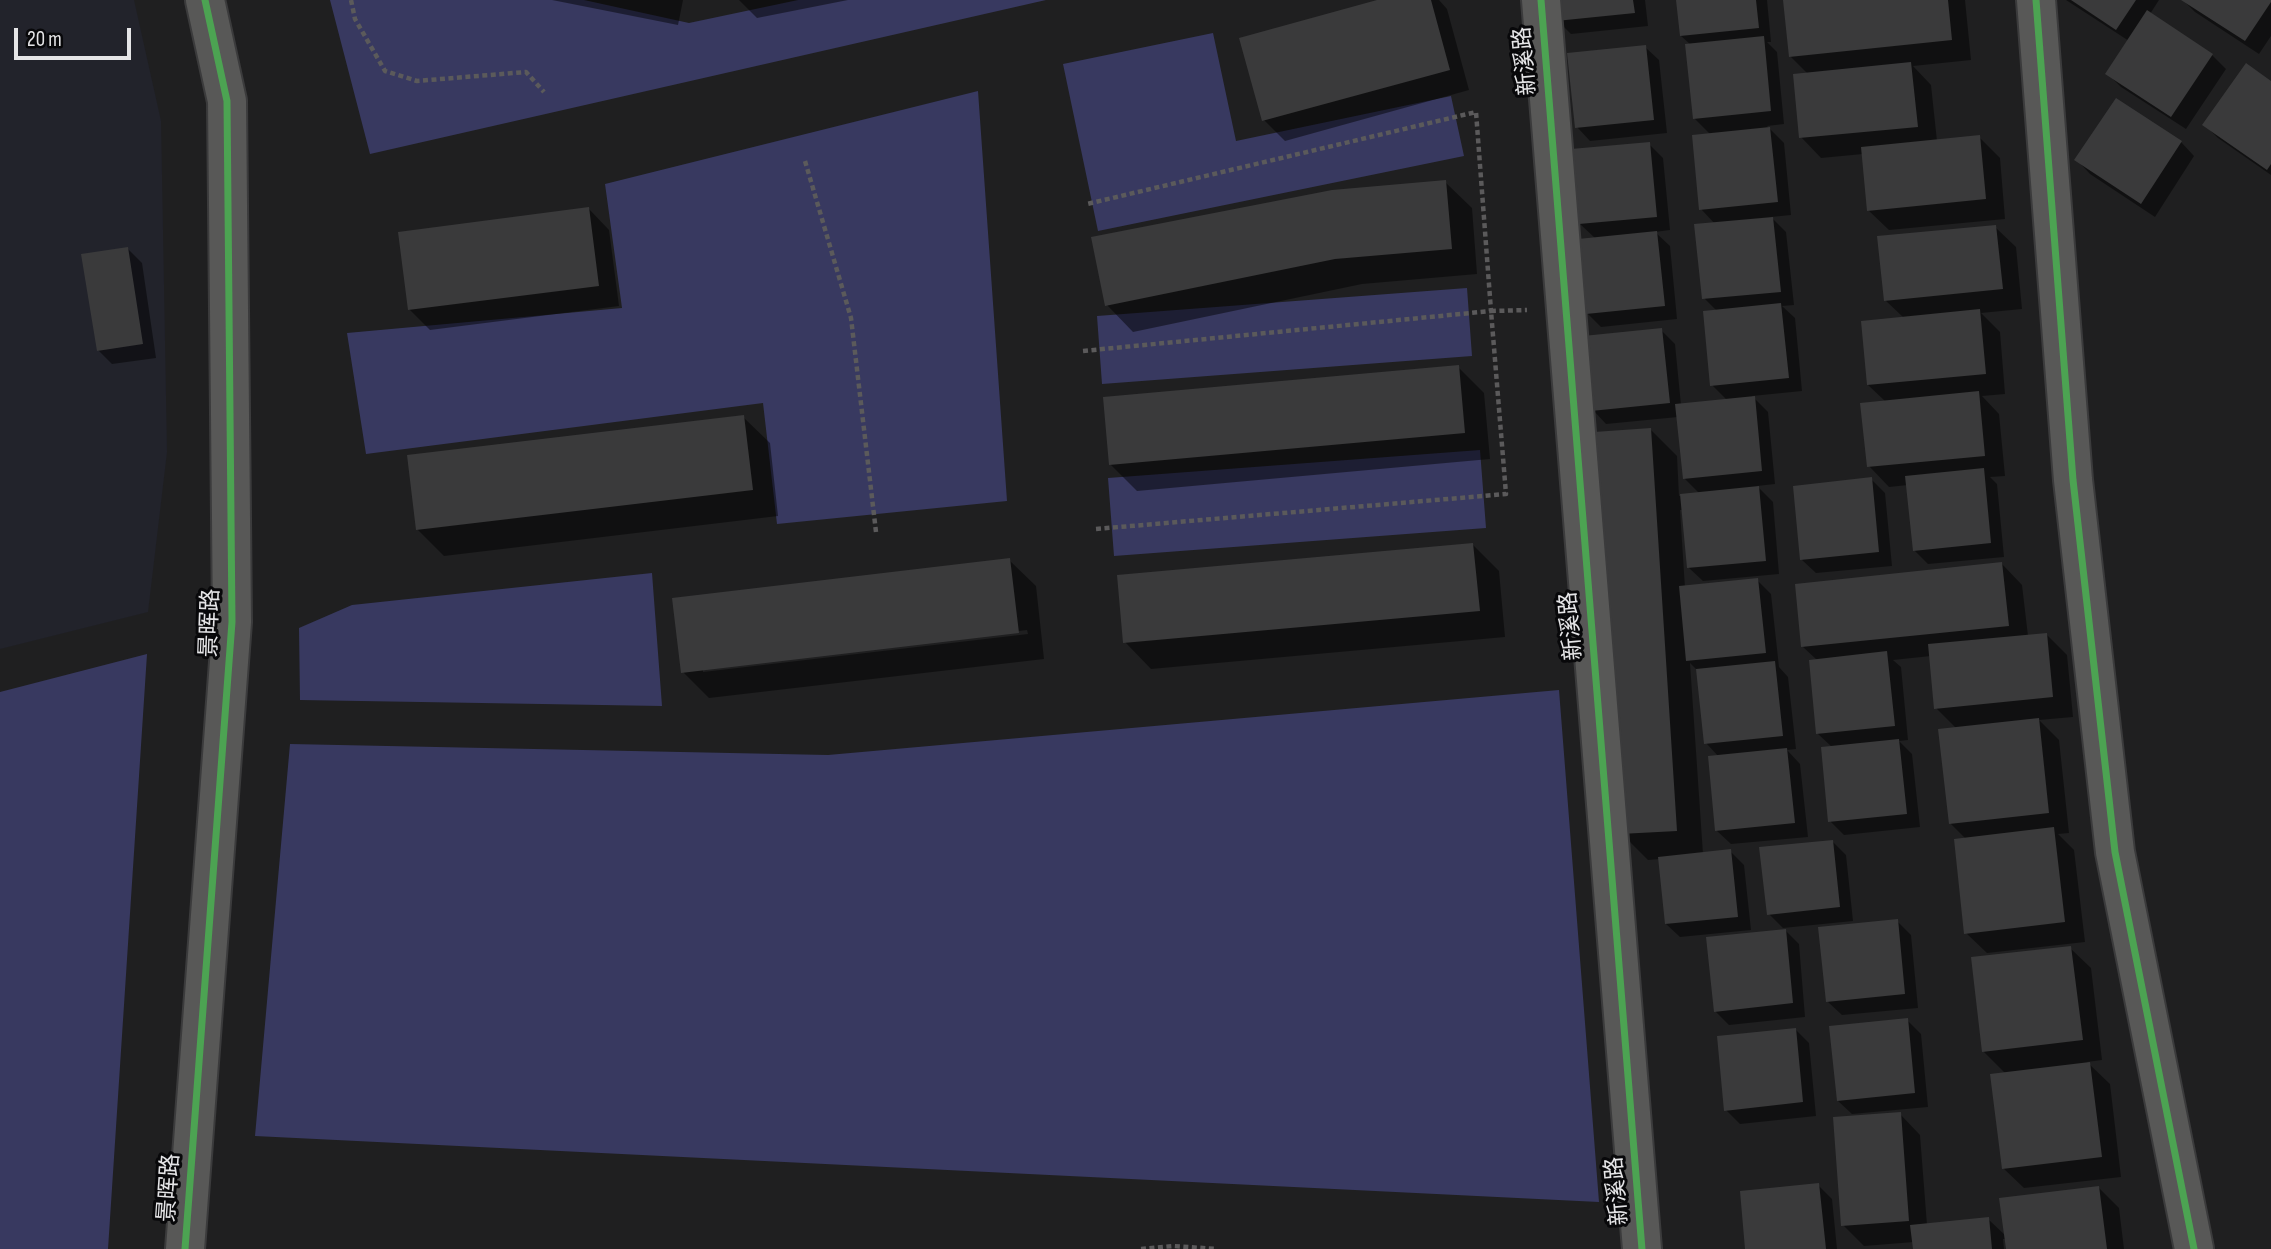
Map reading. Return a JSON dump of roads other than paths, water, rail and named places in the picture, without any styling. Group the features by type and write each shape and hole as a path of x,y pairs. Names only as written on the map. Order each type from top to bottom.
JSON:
{"street":[{"name":"景晖路","path":"185,1249 232,622 227,101 205,0"},
{"name":"新溪路","path":"1541,0 1642,1249"},
{"path":"2036,0 2073,480 2115,852 2194,1249"}]}
